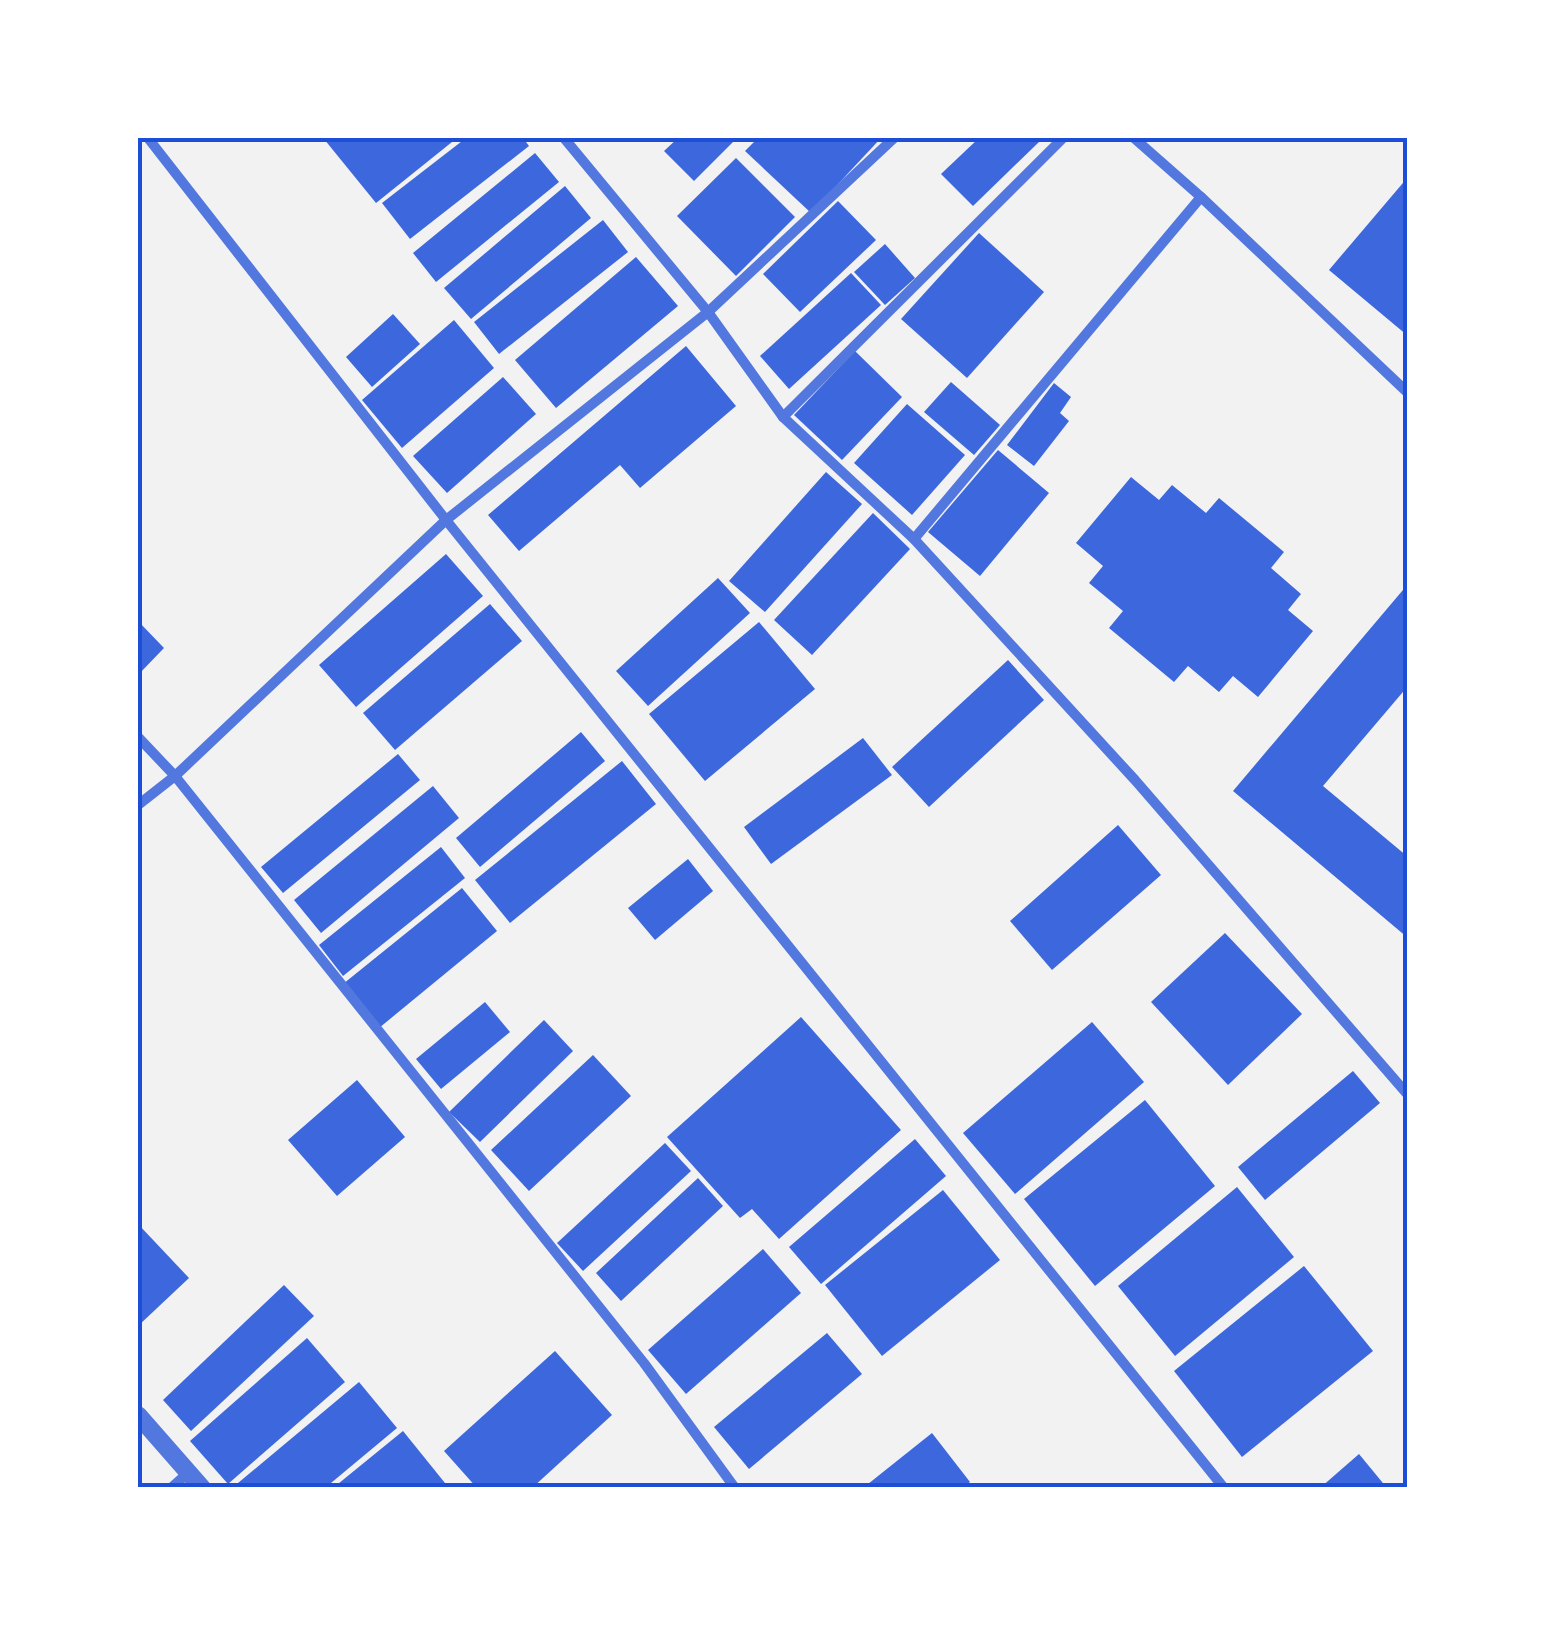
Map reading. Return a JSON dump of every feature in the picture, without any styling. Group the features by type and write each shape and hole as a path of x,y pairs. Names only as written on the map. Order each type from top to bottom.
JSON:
{"street":[{"path":"148,138 446,520 1224,1488"},
{"path":"564,138 708,312 783,418 914,539 1135,780 1408,1094"},
{"path":"138,804 175,776 446,520 708,312 894,138"},
{"path":"783,418 1064,138"},
{"path":"1134,138 1202,197 1408,393"},
{"path":"914,539 1202,197"},
{"path":"138,736 175,776 644,1363 735,1488"},
{"path":"138,1415 202,1488"},
{"path":"171,1488 189,1472"}],"building":[{"path":"326,138 457,138 376,203"},
{"path":"466,138 523,138 529,146 410,239 382,203"},
{"path":"678,138 737,138 694,181 664,151"},
{"path":"758,138 881,138 811,213 745,151"},
{"path":"979,138 1034,138 1039,142 973,206 941,174"},
{"path":"535,153 559,182 436,282 413,253"},
{"path":"736,158 795,217 736,276 677,216"},
{"path":"1408,177 1408,336 1329,270"},
{"path":"565,186 591,218 471,319 444,288"},
{"path":"838,201 876,240 800,312 763,274"},
{"path":"603,220 628,252 499,354 474,322"},
{"path":"979,233 1044,292 967,378 901,319"},
{"path":"885,244 915,278 885,305 854,272"},
{"path":"636,257 678,306 556,408 515,360"},
{"path":"851,273 881,305 789,389 760,356"},
{"path":"393,314 420,344 372,387 346,357"},
{"path":"454,320 494,368 402,448 362,400"},
{"path":"686,346 736,406 640,488 620,465 519,551 488,515"},
{"path":"855,351 902,397 842,460 794,415"},
{"path":"503,377 536,414 447,493 413,456"},
{"path":"951,382 1000,425 974,455 924,412"},
{"path":"1054,383 1071,397 1060,413 1069,421 1034,466 1007,445"},
{"path":"907,404 965,455 912,515 854,463"},
{"path":"998,450 1049,493 980,576 928,532"},
{"path":"826,472 862,504 765,612 729,581"},
{"path":"1131,477 1159,500 1172,485 1206,513 1219,498 1284,552 1271,568 1301,594 1288,610 1313,631 1258,697 1233,676 1219,692 1188,666 1174,682 1109,628 1123,611 1089,583 1103,566 1076,543"},
{"path":"873,513 910,549 812,655 774,620"},
{"path":"446,554 483,596 356,707 319,665"},
{"path":"718,578 750,613 648,706 616,671"},
{"path":"1408,584 1408,686 1323,786 1408,857 1408,938 1233,791"},
{"path":"490,604 522,641 395,750 363,713"},
{"path":"138,621 164,648 138,675"},
{"path":"759,622 815,689 705,781 649,714"},
{"path":"1008,660 1044,700 929,807 892,767"},
{"path":"581,732 605,761 480,867 456,838"},
{"path":"863,738 892,775 771,864 744,827"},
{"path":"398,754 420,780 283,893 261,867"},
{"path":"622,761 656,804 510,923 475,880"},
{"path":"433,786 459,818 321,933 294,900"},
{"path":"1118,825 1161,875 1052,970 1010,921"},
{"path":"441,847 465,878 343,976 319,945"},
{"path":"688,859 713,891 655,940 628,908"},
{"path":"462,888 497,931 379,1028 343,984"},
{"path":"1225,933 1302,1014 1228,1085 1151,1002"},
{"path":"485,1002 510,1032 441,1089 416,1059"},
{"path":"801,1017 901,1130 779,1239 752,1209 740,1218 667,1137"},
{"path":"544,1020 573,1051 480,1142 449,1112"},
{"path":"1092,1022 1144,1082 1015,1194 963,1133"},
{"path":"593,1055 631,1096 529,1191 491,1150"},
{"path":"1353,1071 1380,1103 1265,1200 1238,1167"},
{"path":"357,1080 405,1137 337,1196 288,1140"},
{"path":"1145,1100 1215,1186 1095,1286 1024,1199"},
{"path":"915,1139 946,1176 821,1284 789,1247"},
{"path":"665,1143 691,1171 583,1271 557,1243"},
{"path":"698,1178 723,1206 621,1301 596,1273"},
{"path":"1237,1187 1294,1257 1175,1356 1118,1286"},
{"path":"943,1190 1000,1260 882,1356 825,1285"},
{"path":"138,1224 189,1278 138,1326"},
{"path":"763,1249 801,1293 686,1394 648,1350"},
{"path":"1304,1266 1373,1351 1242,1457 1174,1371"},
{"path":"284,1285 314,1316 191,1431 163,1400"},
{"path":"827,1333 862,1374 749,1469 714,1427"},
{"path":"307,1338 345,1382 228,1484 190,1441"},
{"path":"555,1351 612,1415 532,1488 477,1488 444,1451"},
{"path":"359,1382 397,1428 325,1488 232,1488"},
{"path":"403,1431 449,1488 333,1488"},
{"path":"932,1433 970,1482 962,1488 863,1488"},
{"path":"1359,1454 1387,1488 1320,1488"}]}
